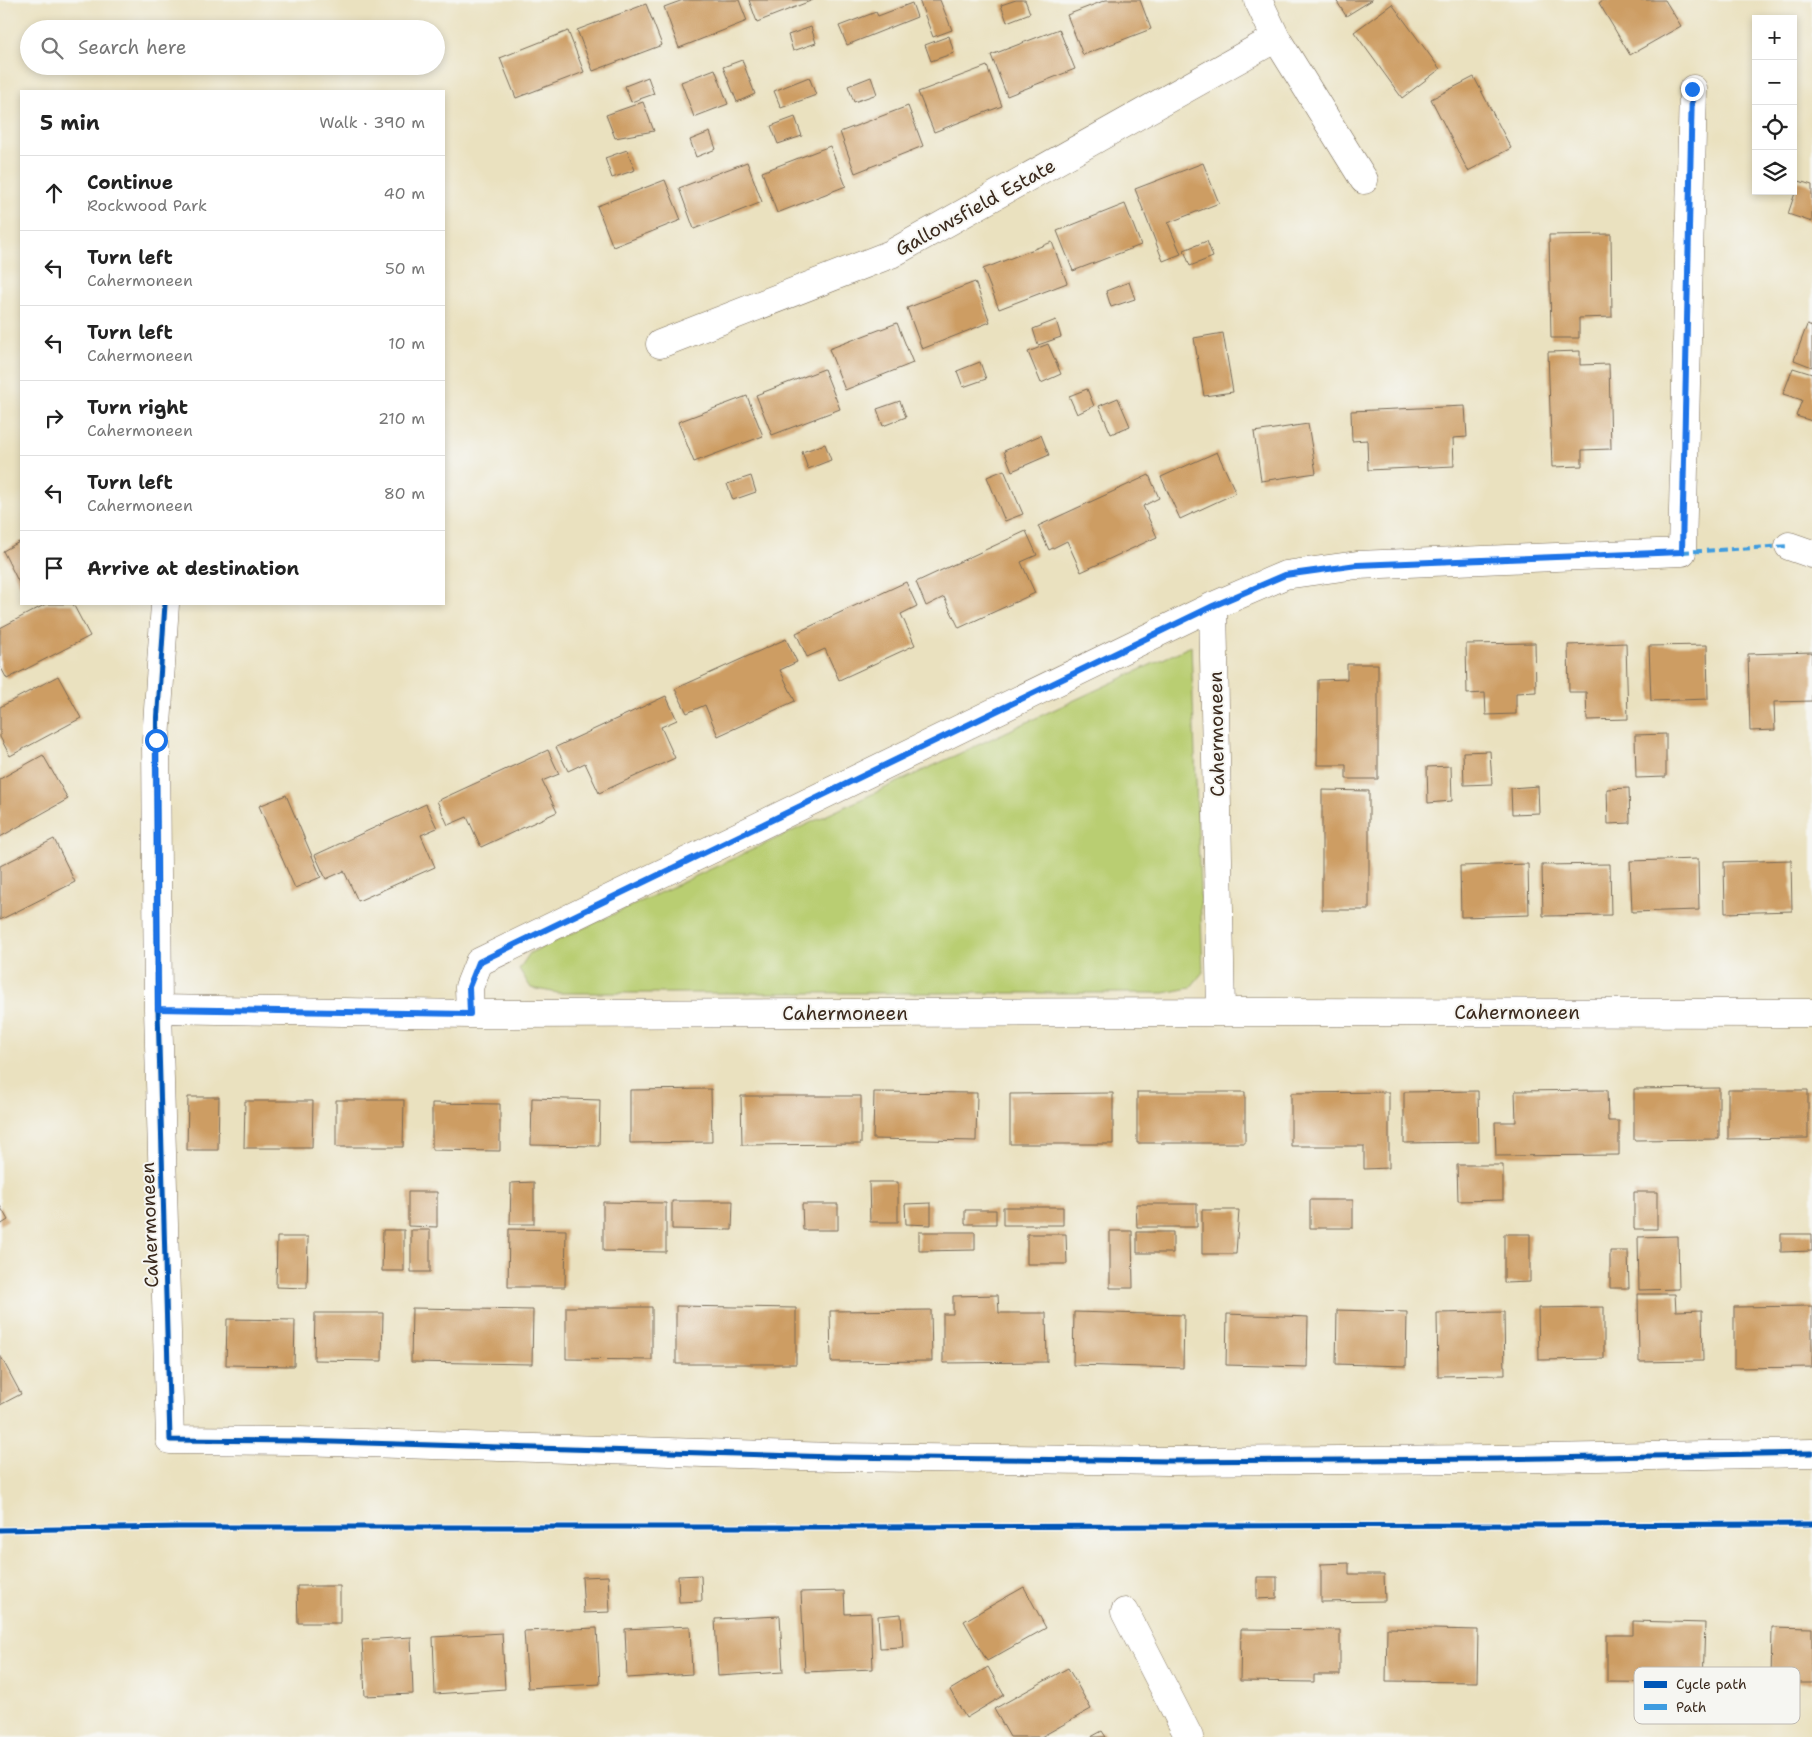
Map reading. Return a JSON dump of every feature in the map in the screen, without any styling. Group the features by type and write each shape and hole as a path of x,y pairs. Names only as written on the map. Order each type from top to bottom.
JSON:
{"street":[{"path":"1258,0 1276,38 1364,180"},
{"name":"Gallowsfield Estate","path":"660,344 891,254 1276,38"},
{"path":"470,1014 469,987 479,962 1213,606 1285,575 1357,565 1682,552 1692,89"},
{"path":"158,1009 156,740 165,605"},
{"name":"Cahermoneen","path":"1213,606 1221,1012"},
{"name":"Cahermoneen","path":"1812,1013 470,1014 158,1009 170,1440 298,1441 835,1457 1169,1461 1497,1459 1812,1453"},
{"path":"1124,1612 1190,1737"}],"green space":[{"path":"1191,646 1203,972 1190,988 1164,993 558,993 531,988 519,969 530,953"}],"building":[{"path":"683,0 739,0 747,21 679,48 664,7"},
{"path":"749,0 813,0 757,22"},
{"path":"919,0 940,0 952,30 933,37"},
{"path":"1016,0 1025,0 1030,13 1007,22 1001,5"},
{"path":"1106,0 1140,0 1151,29 1083,55 1067,15"},
{"path":"1336,0 1372,0 1346,16"},
{"path":"1603,0 1665,0 1681,26 1630,55 1599,3"},
{"path":"912,3 917,17 847,45 839,26 876,12 878,16"},
{"path":"646,4 662,45 593,71 577,30"},
{"path":"1392,4 1440,69 1402,98 1354,32"},
{"path":"811,27 816,43 793,51 788,35"},
{"path":"1059,29 1075,69 1007,96 991,55"},
{"path":"568,31 584,72 516,98 500,58"},
{"path":"949,36 954,53 931,61 925,45"},
{"path":"742,60 755,94 737,102 723,67"},
{"path":"987,66 1002,106 934,132 918,92"},
{"path":"715,69 728,104 694,117 681,82"},
{"path":"648,77 654,94 631,102 625,86"},
{"path":"809,77 816,95 781,108 774,91"},
{"path":"871,77 877,94 854,102 848,86"},
{"path":"1474,77 1511,148 1468,171 1431,99"},
{"path":"643,102 654,131 615,138 606,115"},
{"path":"908,106 923,146 855,173 840,132"},
{"path":"795,117 802,136 778,144 771,126"},
{"path":"710,132 716,149 696,157 690,140"},
{"path":"830,146 846,186 777,213 762,172"},
{"path":"627,150 635,170 612,178 605,158"},
{"path":"747,162 762,202 694,229 679,188"},
{"path":"1203,163 1219,203 1168,223 1181,254 1163,261 1135,189"},
{"path":"665,180 681,220 613,247 597,206"},
{"path":"1799,181 1812,185 1812,222 1788,214 1794,195 1797,195"},
{"path":"1125,204 1141,245 1073,271 1057,231"},
{"path":"1611,234 1612,317 1579,318 1579,338 1551,338 1549,235"},
{"path":"1207,241 1213,257 1190,266 1184,250"},
{"path":"1052,242 1067,283 999,309 983,269"},
{"path":"975,282 990,322 922,349 907,308"},
{"path":"1129,282 1135,299 1111,307 1106,291"},
{"path":"1056,320 1061,337 1038,345 1033,329"},
{"path":"897,323 913,363 845,390 829,349"},
{"path":"1807,325 1812,327 1812,367 1794,360"},
{"path":"1223,333 1233,392 1204,396 1194,338"},
{"path":"1048,344 1061,374 1041,383 1028,352"},
{"path":"1580,351 1580,365 1609,364 1611,449 1582,450 1582,466 1552,467 1548,352"},
{"path":"980,362 986,379 963,387 957,371"},
{"path":"1793,368 1812,374 1812,421 1796,416 1802,400 1783,394"},
{"path":"824,369 840,409 772,435 756,395"},
{"path":"1087,389 1094,406 1077,414 1069,396"},
{"path":"747,396 763,436 694,462 678,422"},
{"path":"1118,398 1130,426 1111,434 1099,406"},
{"path":"900,401 906,417 883,426 877,409"},
{"path":"1465,406 1467,437 1453,438 1454,466 1368,470 1367,440 1352,441 1351,411"},
{"path":"1308,424 1316,473 1261,481 1254,432"},
{"path":"1041,435 1049,455 1012,471 1004,451"},
{"path":"825,444 831,460 808,469 802,452"},
{"path":"1217,452 1236,493 1180,519 1161,477"},
{"path":"1004,470 1023,514 1005,521 987,477"},
{"path":"1149,475 1159,498 1143,506 1157,537 1081,572 1067,541 1049,550 1038,526"},
{"path":"751,476 756,492 733,500 727,484"},
{"path":"1026,531 1037,555 1021,562 1035,593 959,628 944,597 926,606 916,582"},
{"path":"20,542 20,585 3,551"},
{"path":"906,582 917,606 901,614 915,645 839,680 825,649 807,657 796,633"},
{"path":"44,605 74,605 90,636 7,679 0,666 0,628"},
{"path":"786,639 797,662 780,670 795,701 718,736 705,705 687,713 675,689"},
{"path":"1535,643 1536,692 1516,693 1516,714 1486,715 1485,693 1467,694 1466,644"},
{"path":"1626,643 1628,719 1587,720 1586,692 1569,692 1568,645"},
{"path":"1707,645 1708,699 1651,701 1649,646"},
{"path":"1812,652 1812,701 1774,702 1775,730 1750,731 1748,654"},
{"path":"1347,664 1378,664 1378,779 1346,779 1346,765 1317,765 1318,680 1347,679"},
{"path":"58,676 81,718 10,756 0,737 0,707"},
{"path":"666,696 677,720 661,727 675,758 599,793 585,763 568,771 556,747"},
{"path":"1666,734 1666,777 1636,778 1635,735"},
{"path":"548,750 559,774 542,781 557,812 481,847 467,817 448,825 437,801"},
{"path":"1490,751 1492,784 1464,785 1463,752"},
{"path":"43,755 68,799 0,837 0,779"},
{"path":"1451,766 1452,801 1428,803 1427,767"},
{"path":"1538,786 1539,813 1512,814 1511,788"},
{"path":"1629,788 1630,823 1608,824 1607,789"},
{"path":"1322,790 1369,791 1369,910 1322,910"},
{"path":"286,795 321,877 295,888 259,806"},
{"path":"426,804 437,828 421,835 435,867 358,901 344,871 326,879 315,855"},
{"path":"54,839 75,882 0,920 0,866"},
{"path":"1698,859 1699,910 1632,912 1630,861"},
{"path":"1791,860 1792,911 1725,913 1724,862"},
{"path":"1528,864 1529,915 1461,917 1460,866"},
{"path":"1610,864 1611,915 1543,916 1542,865"},
{"path":"1719,1088 1719,1139 1634,1140 1634,1089"},
{"path":"711,1089 712,1142 630,1143 630,1090"},
{"path":"1607,1090 1608,1121 1619,1121 1619,1155 1496,1156 1495,1122 1516,1122 1515,1091"},
{"path":"1728,1090 1808,1090 1808,1138 1728,1139"},
{"path":"1478,1091 1479,1142 1404,1143 1404,1092"},
{"path":"874,1092 977,1093 976,1141 873,1139"},
{"path":"1137,1092 1245,1092 1245,1143 1137,1143"},
{"path":"1389,1092 1389,1168 1364,1169 1364,1146 1291,1146 1291,1093"},
{"path":"1113,1093 1113,1144 1010,1144 1010,1094"},
{"path":"741,1096 861,1096 861,1144 742,1145"},
{"path":"188,1097 219,1097 218,1150 187,1150"},
{"path":"532,1098 600,1100 599,1146 531,1145"},
{"path":"336,1100 404,1100 403,1147 336,1147"},
{"path":"245,1101 313,1101 312,1148 244,1148"},
{"path":"432,1103 500,1104 500,1151 432,1150"},
{"path":"1457,1165 1503,1165 1503,1200 1458,1201"},
{"path":"534,1182 534,1224 510,1224 511,1183"},
{"path":"869,1182 898,1182 898,1222 870,1222"},
{"path":"408,1192 437,1192 437,1227 408,1226"},
{"path":"1634,1192 1657,1192 1657,1229 1634,1229"},
{"path":"1310,1200 1353,1200 1353,1228 1310,1228"},
{"path":"672,1201 733,1201 732,1230 672,1229"},
{"path":"603,1202 666,1203 666,1252 603,1251"},
{"path":"931,1203 931,1225 906,1224 905,1204"},
{"path":"802,1204 838,1204 838,1230 803,1230"},
{"path":"1136,1204 1197,1204 1197,1227 1137,1227"},
{"path":"0,1206 8,1220 0,1225"},
{"path":"1003,1207 1063,1207 1063,1225 1003,1225"},
{"path":"965,1210 996,1210 996,1224 965,1224"},
{"path":"1202,1210 1239,1210 1236,1254 1202,1254"},
{"path":"509,1229 566,1230 565,1287 508,1287"},
{"path":"383,1230 404,1230 404,1271 382,1271"},
{"path":"411,1230 430,1230 430,1272 411,1272"},
{"path":"1110,1231 1132,1231 1133,1288 1110,1288"},
{"path":"919,1232 975,1232 975,1250 919,1251"},
{"path":"1137,1232 1173,1232 1173,1253 1137,1253"},
{"path":"1027,1234 1066,1234 1067,1264 1027,1264"},
{"path":"1504,1234 1530,1234 1530,1282 1504,1283"},
{"path":"1781,1234 1812,1234 1812,1251 1781,1252"},
{"path":"1678,1236 1679,1289 1639,1290 1638,1237"},
{"path":"277,1237 308,1237 307,1288 276,1287"},
{"path":"1610,1251 1628,1251 1629,1288 1610,1288"},
{"path":"1638,1294 1675,1294 1676,1311 1702,1310 1703,1361 1639,1362"},
{"path":"998,1295 999,1313 1046,1313 1047,1362 943,1363 943,1314 953,1314 953,1296"},
{"path":"676,1306 796,1308 796,1364 676,1364"},
{"path":"1812,1306 1812,1367 1734,1368 1734,1307"},
{"path":"566,1307 652,1307 652,1360 566,1359"},
{"path":"1604,1307 1604,1359 1539,1360 1538,1308"},
{"path":"412,1308 533,1310 532,1364 411,1362"},
{"path":"931,1310 932,1361 831,1362 830,1311"},
{"path":"1337,1310 1407,1312 1406,1366 1336,1364"},
{"path":"1074,1312 1184,1315 1183,1368 1073,1365"},
{"path":"1504,1312 1505,1375 1438,1376 1437,1313"},
{"path":"315,1313 383,1313 382,1361 314,1360"},
{"path":"1227,1314 1308,1317 1307,1367 1226,1365"},
{"path":"227,1319 295,1320 294,1366 226,1365"},
{"path":"0,1355 21,1394 0,1405"},
{"path":"1349,1563 1349,1574 1384,1574 1385,1601 1321,1602 1321,1564"},
{"path":"701,1575 702,1601 679,1602 678,1576"},
{"path":"608,1576 610,1612 584,1613 582,1577"},
{"path":"1257,1577 1277,1577 1277,1598 1257,1599"},
{"path":"297,1586 340,1586 340,1623 298,1623"},
{"path":"1024,1587 1046,1628 987,1661 964,1621"},
{"path":"844,1591 845,1614 871,1613 873,1669 805,1672 801,1592"},
{"path":"901,1614 903,1647 880,1648 878,1616"},
{"path":"780,1616 783,1672 718,1676 715,1619"},
{"path":"1633,1621 1705,1623 1704,1667 1634,1667 1634,1682 1607,1682 1607,1635 1633,1635"},
{"path":"690,1626 692,1674 627,1678 625,1629"},
{"path":"1772,1627 1812,1628 1812,1683 1800,1683 1800,1667 1771,1667"},
{"path":"597,1628 600,1684 528,1688 524,1631"},
{"path":"1387,1628 1478,1630 1477,1682 1386,1681"},
{"path":"1241,1629 1340,1630 1340,1675 1314,1675 1314,1682 1240,1681"},
{"path":"502,1633 505,1689 435,1694 433,1637"},
{"path":"411,1637 413,1694 365,1696 362,1640"},
{"path":"988,1667 1004,1695 966,1718 950,1690"},
{"path":"1068,1668 1091,1709 1041,1737 1010,1737 994,1709"},
{"path":"1102,1731 1106,1737 1091,1737"}],"marked path":[{"path":"1682,552 1789,546"}],"cycle path":[{"path":"165,605 156,740 158,1009 170,1440 298,1441 835,1457 1169,1461 1497,1459 1812,1453"},
{"path":"0,1530 178,1527 1812,1524"}],"route":[{"path":"156,740 158,1009 470,1014 469,987 479,962 1213,606 1285,575 1357,565 1682,552 1692,89"}]}
